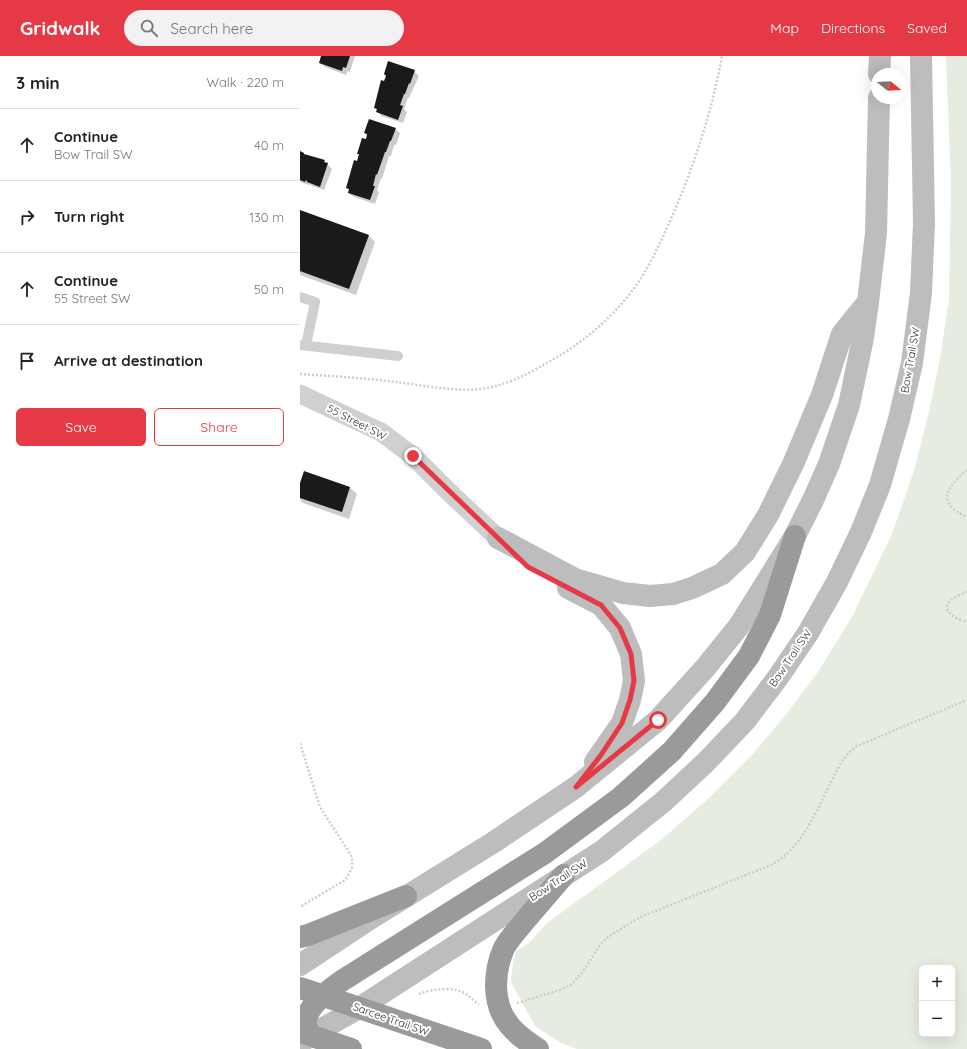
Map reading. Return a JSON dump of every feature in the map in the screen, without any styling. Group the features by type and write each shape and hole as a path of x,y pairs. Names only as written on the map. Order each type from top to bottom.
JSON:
{"highway":[{"path":"351,1049 304,1037 310,1010 322,995 343,980 545,853 621,798 672,751 715,702 749,656 770,615 795,536"},
{"path":"538,1049 520,1036 503,1017 498,1008 496,993 497,977 504,948 514,933 564,875"},
{"path":"300,937 406,896"},
{"name":"Sarcee Trail SW","path":"300,988 481,1049"}],"main road":[{"path":"880,56 880,68"},
{"name":"Bow Trail SW","path":"304,1037 359,1008 602,852 663,802 705,762 745,720 779,676 808,633 837,582 861,532 880,485 899,419 912,363 920,301 924,223 921,56"},
{"path":"300,965 364,922 494,842 576,787 658,720 706,667 739,626 795,536 813,500 829,464 849,405 863,338 876,233 879,104"},
{"path":"498,538 575,579 623,594 650,596 673,594 692,588 722,574 745,552 768,515 794,462 822,395 842,334 868,302"},
{"path":"498,538 528,567 601,605 620,628 631,654 634,681 630,700 622,723 601,755 576,787"}],"street":[{"name":"55 Street SW","path":"300,394 381,432 413,456 498,538"}],"lane":[{"path":"300,297 315,302 303,345 398,356"}],"path":[{"path":"300,374 381,380 464,390 480,389 500,384 531,372 572,348 605,322 620,306 634,288 658,248 682,195 694,162 715,93 722,56"},
{"path":"967,470 950,486 948,494 948,500 956,512 967,517"},
{"path":"967,592 952,599 947,607 952,615 967,622"},
{"path":"517,1003 560,990 572,984 582,973 600,945 616,930 640,917 769,866 782,859 801,837 845,756 849,752 857,746 967,700"},
{"path":"300,743 320,807 349,852 352,862 349,874 345,880 300,907"},
{"path":"418,994 427,991 458,990 482,1006"}],"shaded area":[{"path":"946,56 967,56 967,1049 577,1049 561,1043 535,1026 511,982 513,962 516,951 529,943 547,923 661,840 710,797 751,756 784,717 818,672 853,615 892,534 914,471 928,416 940,359 949,299 951,183"}],"building":[{"path":"321,56 350,56 346,68 343,67 342,71 319,63"},
{"path":"388,61 415,70 400,105 403,106 398,120 376,112 377,109 374,108 381,80 384,81 386,76 384,74"},
{"path":"369,119 396,128 385,152 377,175 376,174 373,186 375,186 370,200 348,193 349,189 346,188 354,160 357,161 359,154 357,154 362,138 366,139 367,134 364,133"},
{"path":"300,151 304,154 325,160 324,162 328,163 320,187 307,182 306,180 305,182 300,180"},
{"path":"300,210 369,235 349,289 300,271"},
{"path":"304,471 350,487 342,512 300,498 300,483"}],"route":[{"path":"413,456 528,567 601,605 620,628 631,654 634,681 630,700 622,723 601,755 576,787 658,720"}]}
